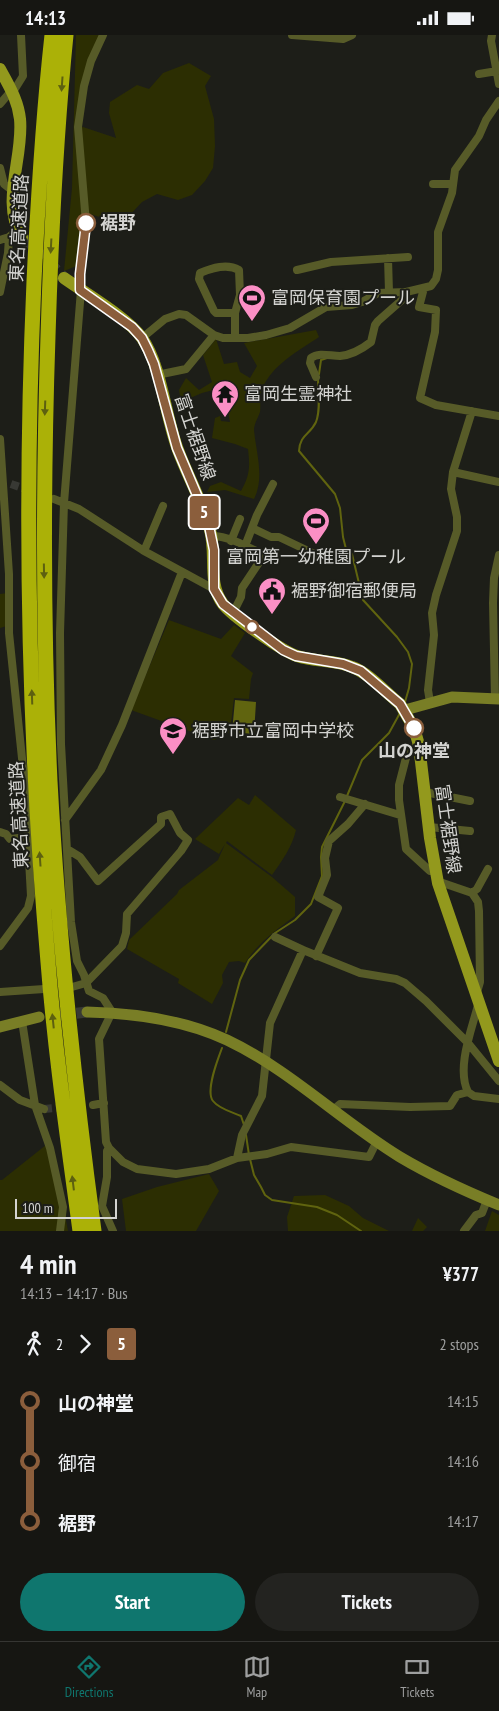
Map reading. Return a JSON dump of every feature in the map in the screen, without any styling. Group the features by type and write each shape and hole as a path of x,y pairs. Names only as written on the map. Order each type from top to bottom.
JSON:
{"highway":[{"name":"東名高速道路","path":"52,35 38,195 32,347 28,505 30,644 35,784 46,946 54,1028 80,1231"},
{"name":"東名高速道路","path":"66,35 57,151 48,325 44,522 45,643 50,782 61,923 78,1106 94,1231"}],"main road":[{"path":"0,69 18,105 20,121 14,191 16,235"},
{"name":"富士裾野線","path":"64,278 132,327 142,338 148,350 157,375 177,448 208,521 214,550 214,589 223,604 283,650 296,656 348,665 361,671 400,704 405,711 414,728 420,747 436,875 499,1061"}],"street":[{"path":"0,104 23,76 21,35"},
{"path":"103,35 91,61 84,86 78,127 86,223 80,274 64,503 60,633 61,745 71,922 77,961 89,991 103,998 112,1012"},
{"path":"292,35 343,39 352,35"},
{"path":"492,38 499,84"},
{"path":"479,74 496,71"},
{"path":"142,338 165,319 179,314 186,315 214,335 223,338 266,335 282,331 326,307 352,305 378,293 404,293 430,286 436,278 439,256 438,232 452,193 455,170 479,136 486,120 495,113 499,101"},
{"path":"0,168 4,184 14,191"},
{"path":"433,184 452,184"},
{"path":"0,240 16,235"},
{"path":"0,292 8,253 16,235"},
{"path":"297,270 331,262 408,257"},
{"path":"388,258 389,293"},
{"path":"235,313 216,313 214,311 199,279 200,273 213,268 233,267 239,270 240,295 235,313 235,338"},
{"path":"424,288 419,307 436,310 435,332 420,398 436,405 499,416"},
{"path":"316,377 310,363 311,358 316,355 344,355 364,347 370,342 378,321 403,299 404,293"},
{"path":"157,375 186,369 214,335"},
{"path":"430,703 428,690 434,635 432,613 457,531 457,517 451,489 453,472 472,411"},
{"path":"0,439 1,478 9,574 9,633 25,787 31,896 28,908 0,946"},
{"path":"453,472 499,482"},
{"path":"1,478 11,484"},
{"path":"245,546 273,484"},
{"path":"54,499 79,509 144,551 214,589"},
{"path":"144,551 163,506"},
{"path":"231,541 240,519"},
{"path":"252,528 271,537 280,537 321,557"},
{"path":"212,537 218,536 264,555 242,588 241,597 233,613"},
{"path":"405,711 452,697 497,699 493,603 494,578 499,555"},
{"path":"65,819 101,769 122,725 182,572"},
{"path":"420,747 408,750 399,785 400,815 406,849 430,871 472,893 478,902 480,911 480,982 464,1065 465,1086 474,1095 499,1099"},
{"path":"425,793 470,801"},
{"path":"340,797 400,815"},
{"path":"316,956 338,908 318,897 327,875 325,852 331,837 348,824 365,804"},
{"path":"67,849 80,857 98,881 161,824 161,817 170,814 180,833 188,840 128,914 126,933 122,946 86,983 72,987"},
{"path":"429,827 470,831"},
{"path":"0,832 6,834 10,839 27,837"},
{"path":"472,893 477,889 488,869"},
{"path":"275,937 316,956 360,973 396,979 404,983 426,1001 468,1043 499,1081"},
{"path":"237,1157 242,1135 262,1096 270,1023 303,950"},
{"path":"0,992 44,989"},
{"path":"87,1012 112,1012 151,1017 206,1032 227,1041 265,1062 377,1141 430,1175 499,1205"},
{"path":"112,1012 99,1039 106,1142 109,1148 123,1162 137,1169 176,1174 209,1169 237,1157 267,1154 291,1147 369,1157 377,1141"},
{"path":"0,1027 39,1017"},
{"path":"22,1021 35,1105 50,1148 63,1207 60,1231"},
{"path":"0,1085 20,1100 44,1109"},
{"path":"333,1110 340,1105 450,1106 457,1095 468,1091"},
{"path":"93,1105 104,1103"},
{"path":"109,1148 107,1151 107,1177 102,1206 113,1231"},
{"path":"464,1231 476,1215 482,1213 487,1200"}],"shaded area":[{"path":"76,35 99,35 77,125 116,138 109,113 110,102 137,85 149,89 163,73 189,63 211,76 205,86 214,119 215,146 213,168 205,181 192,195 178,200 157,194 142,202 127,218 115,222 84,212 79,265 64,271 72,188"},
{"path":"316,330 319,337 294,353 279,366 266,380 262,389 260,412 254,430 259,465 259,482 254,499 225,490 207,492 210,486 221,482 241,491 249,471 248,449 212,438 215,418 220,416 221,421 230,422 225,396 221,388 202,393 181,402 179,390 186,378 199,390 212,382 203,355 216,339 224,364 237,362 240,372 250,378 257,366 244,343"},
{"path":"8,593 7,626 0,628 0,594"},
{"path":"169,620 221,639 234,625 245,633 231,656 253,673 249,699 234,698 230,732 214,740 131,710"},
{"path":"235,700 256,702 254,734 232,732"},
{"path":"255,795 296,830 286,854 272,875 227,841 226,843 272,877 295,897 295,916 262,943 245,963 239,961 229,962 222,975 223,983 212,1004 178,983 179,979 127,949 129,940 179,890 218,860 225,844 219,854 195,839 238,798 249,805"},
{"path":"51,1141 68,1231 0,1231 0,1180"},
{"path":"209,1174 219,1191 196,1231 126,1231 122,1199 157,1187"},
{"path":"325,1195 349,1206 363,1218 389,1231 288,1231 287,1217 294,1196"},
{"path":"492,1211 499,1215 499,1231 485,1231"},
{"path":"418,1218 427,1227 423,1231 412,1231"}],"waterway":[{"path":"319,374 321,360 327,358"},
{"path":"318,378 318,417 314,426 301,441 299,451 335,494 340,508 346,549 352,554 363,600 408,652 412,664 405,702"},
{"path":"347,796 362,760 389,733 400,713"},
{"path":"226,1032 240,980 249,960 275,933 295,920 311,904 322,876 322,847 345,801"},
{"path":"222,1048 211,1083 211,1096 213,1101 219,1106 241,1116 244,1125"},
{"path":"246,1135 249,1155"},
{"path":"250,1159 254,1175 265,1195 272,1200 317,1207 337,1215 361,1231"}],"tunnel":[{"path":"22,237 64,278"},
{"path":"11,484 31,491"},
{"path":"60,1015 87,1012"},
{"path":"44,1109 64,1107"}],"bus line":[{"name":"5","path":"86,223 80,290 132,327 142,338 148,350 154,364 177,448 208,521 214,550 214,589 223,604 283,650 296,656 343,664 361,671 400,704 414,728"}],"place":[{"name":"裾野","path":"86,223"},
{"name":"富岡保育園プール","path":"252,322"},
{"name":"富岡生霊神社","path":"225,418"},
{"name":"富岡第一幼稚園プール","path":"316,545"},
{"name":"裾野御宿郵便局","path":"272,615"},
{"name":"山の神堂","path":"414,728"},
{"name":"裾野市立富岡中学校","path":"173,755"}]}
